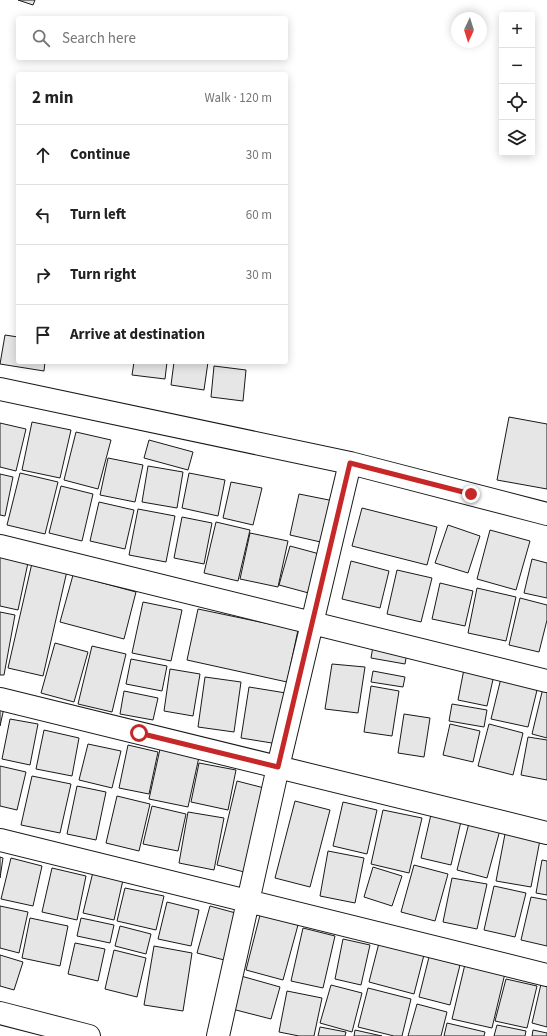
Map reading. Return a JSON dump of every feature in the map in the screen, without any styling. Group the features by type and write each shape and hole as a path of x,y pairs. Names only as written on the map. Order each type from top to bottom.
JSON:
{"street":[{"path":"0,390 350,463 547,514"},
{"path":"218,1036 278,767 350,463"},
{"path":"0,546 547,680"},
{"path":"0,699 547,833"},
{"path":"0,840 547,975"},
{"path":"0,1014 89,1036"}],"building":[{"path":"18,0 35,0 33,5"},
{"path":"5,335 16,337 16,364 45,364 44,371 0,364"},
{"path":"134,364 167,364 165,379 132,375"},
{"path":"174,364 208,364 204,390 171,385"},
{"path":"214,366 246,370 243,401 211,397"},
{"path":"509,417 547,424 547,489 497,480"},
{"path":"32,422 71,430 60,478 22,470"},
{"path":"0,423 26,429 16,471 0,467"},
{"path":"76,432 111,440 98,489 64,480"},
{"path":"149,440 193,452 188,470 144,458"},
{"path":"108,458 143,465 135,502 100,495"},
{"path":"148,466 183,472 177,508 142,502"},
{"path":"20,473 58,482 45,534 7,525"},
{"path":"189,473 225,480 218,516 182,508"},
{"path":"0,474 13,477 5,516 0,515"},
{"path":"231,482 262,488 253,525 223,518"},
{"path":"61,486 93,494 82,541 49,533"},
{"path":"299,494 334,501 325,543 290,535"},
{"path":"99,502 134,510 125,549 90,541"},
{"path":"362,508 437,527 427,565 352,546"},
{"path":"138,509 175,516 166,562 129,555"},
{"path":"182,517 212,523 204,564 174,558"},
{"path":"216,522 250,530 238,581 204,573"},
{"path":"448,525 480,536 468,573 435,563"},
{"path":"490,530 530,541 516,590 477,579"},
{"path":"250,533 288,541 278,587 240,579"},
{"path":"290,546 327,556 316,595 279,585"},
{"path":"0,552 29,558 18,610 0,606"},
{"path":"532,559 547,563 547,598 524,593"},
{"path":"351,561 389,571 380,608 342,599"},
{"path":"32,563 67,571 43,676 8,668"},
{"path":"397,570 432,578 421,622 387,614"},
{"path":"73,575 136,592 124,639 60,622"},
{"path":"440,583 473,591 465,626 432,619"},
{"path":"477,588 516,597 506,641 468,633"},
{"path":"520,598 547,605 547,620 539,652 509,645"},
{"path":"143,602 182,610 171,661 132,653"},
{"path":"198,609 298,630 287,682 187,660"},
{"path":"0,612 15,615 4,675 0,675"},
{"path":"55,643 88,652 74,702 41,693"},
{"path":"92,646 126,654 112,712 78,704"},
{"path":"373,646 407,652 405,664 371,658"},
{"path":"131,659 167,666 162,691 126,684"},
{"path":"332,664 365,667 358,713 325,709"},
{"path":"170,669 200,674 193,716 164,711"},
{"path":"464,669 494,675 487,706 458,700"},
{"path":"373,671 405,677 403,687 371,682"},
{"path":"502,674 539,682 528,727 491,719"},
{"path":"205,677 241,682 234,732 198,727"},
{"path":"371,686 399,691 392,736 364,732"},
{"path":"249,687 286,693 278,744 241,738"},
{"path":"543,688 547,690 547,738 532,734"},
{"path":"124,691 158,698 153,720 120,714"},
{"path":"452,704 487,710 484,727 449,721"},
{"path":"0,707 4,708 0,726"},
{"path":"404,714 430,718 424,757 398,753"},
{"path":"10,719 38,724 30,765 2,759"},
{"path":"450,724 480,731 473,762 443,755"},
{"path":"489,724 523,733 513,775 478,766"},
{"path":"44,730 79,738 72,776 36,769"},
{"path":"528,737 547,740 547,780 521,775"},
{"path":"88,744 121,751 112,788 79,780"},
{"path":"128,745 158,752 149,794 119,788"},
{"path":"160,749 199,757 188,807 149,799"},
{"path":"199,763 236,770 228,810 191,802"},
{"path":"0,766 26,772 17,810 0,806"},
{"path":"32,776 71,784 60,833 21,825"},
{"path":"237,781 272,790 252,874 217,865"},
{"path":"77,786 106,792 96,840 67,834"},
{"path":"117,796 150,804 139,851 106,843"},
{"path":"295,801 330,810 310,887 275,878"},
{"path":"343,802 377,810 367,854 333,846"},
{"path":"152,806 186,814 178,851 143,844"},
{"path":"383,810 422,818 409,873 371,864"},
{"path":"432,810 462,817 451,865 421,858"},
{"path":"188,812 224,818 214,870 179,863"},
{"path":"469,823 500,830 487,878 457,870"},
{"path":"505,834 540,840 531,887 496,881"},
{"path":"328,851 364,858 355,903 320,896"},
{"path":"0,857 3,858 0,878"},
{"path":"11,858 42,866 33,906 1,899"},
{"path":"542,860 547,861 547,895 536,893"},
{"path":"414,865 448,874 435,921 401,912"},
{"path":"373,867 402,876 392,906 364,897"},
{"path":"52,868 86,876 77,920 42,912"},
{"path":"93,872 123,880 114,920 83,913"},
{"path":"452,878 487,884 477,929 443,922"},
{"path":"494,886 526,893 515,937 484,930"},
{"path":"125,888 164,896 156,930 117,921"},
{"path":"531,897 547,900 547,946 521,940"},
{"path":"167,902 199,910 191,946 158,939"},
{"path":"0,906 28,912 19,953 0,948"},
{"path":"210,906 243,915 232,962 197,953"},
{"path":"260,915 298,925 283,980 246,970"},
{"path":"30,918 68,926 60,966 22,958"},
{"path":"81,918 114,925 110,943 77,936"},
{"path":"120,926 151,934 146,954 115,946"},
{"path":"303,928 335,936 323,988 291,981"},
{"path":"343,939 370,945 361,985 335,979"},
{"path":"380,939 425,951 414,994 369,982"},
{"path":"75,943 105,949 98,981 68,974"},
{"path":"154,946 192,953 183,1011 144,1005"},
{"path":"114,950 146,958 137,997 105,989"},
{"path":"0,955 23,962 14,990 0,986"},
{"path":"429,957 460,965 450,1005 419,997"},
{"path":"466,960 506,969 492,1028 452,1019"},
{"path":"241,976 280,987 271,1019 232,1009"},
{"path":"506,979 537,986 527,1028 495,1021"},
{"path":"541,984 547,986 547,1027 532,1023"},
{"path":"331,985 362,993 352,1032 320,1023"},
{"path":"368,988 411,999 402,1036 394,1036 358,1027"},
{"path":"287,991 322,998 314,1036 299,1036 279,1032"},
{"path":"417,1004 447,1012 441,1036 408,1036"},
{"path":"447,1023 485,1032 484,1036 444,1036"},
{"path":"497,1025 526,1031 525,1036 494,1036"},
{"path":"320,1027 346,1032 345,1036 318,1036"},
{"path":"355,1030 382,1036 354,1036"},
{"path":"533,1030 547,1033 547,1036 532,1036"}],"route":[{"path":"139,733 278,767 350,463 471,494"}]}
